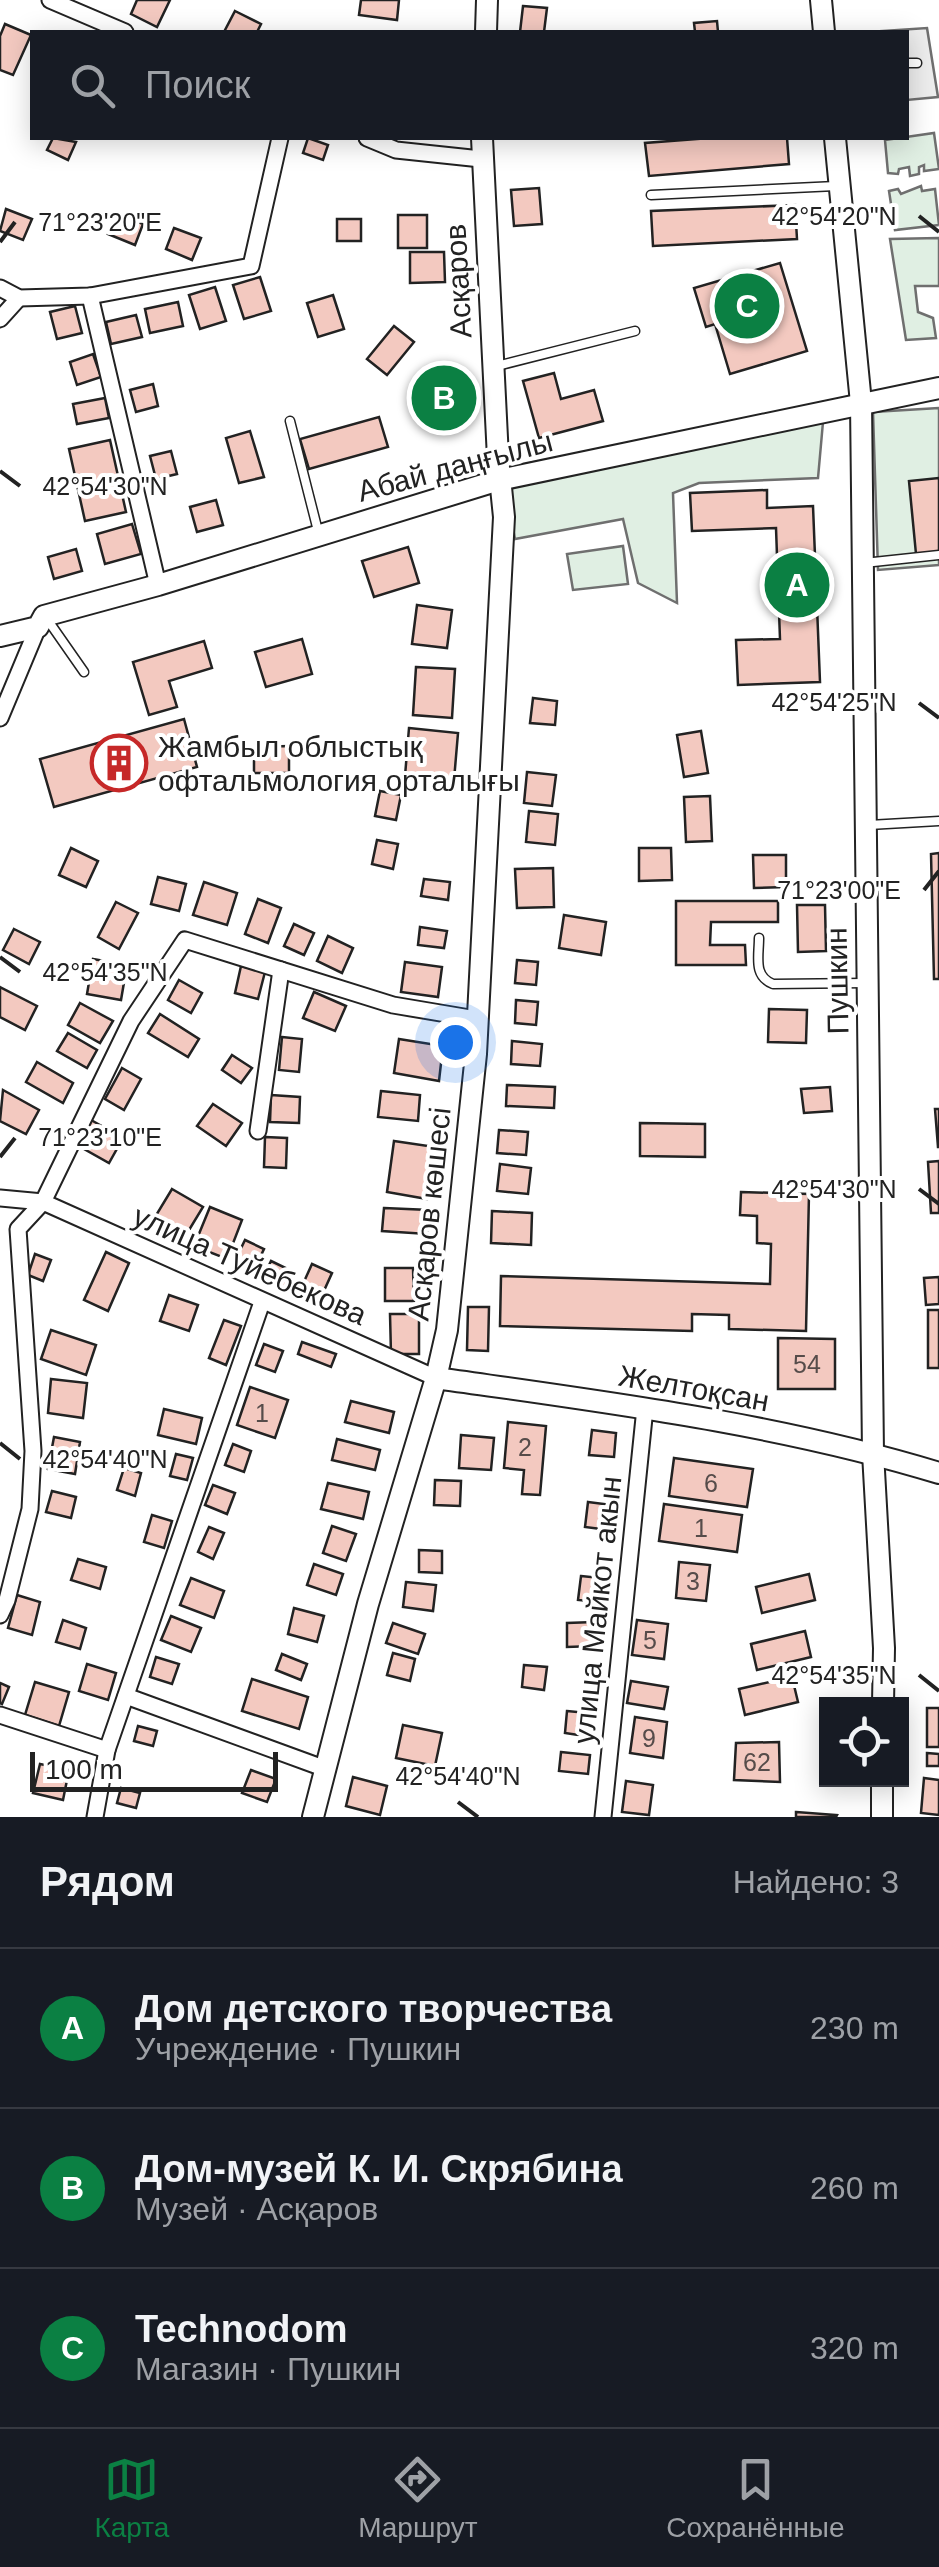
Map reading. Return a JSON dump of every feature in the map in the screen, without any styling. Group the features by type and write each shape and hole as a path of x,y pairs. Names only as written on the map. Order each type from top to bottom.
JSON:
{"street":[{"path":"50,0 120,30"},
{"path":"486,30 487,0"},
{"path":"821,0 824,30"},
{"path":"0,288 19,298 90,296 251,266 280,140"},
{"path":"371,140 396,150 481,148"},
{"name":"Пушкин","path":"835,140 861,404 873,1452 884,1697"},
{"name":"Асқаров","path":"481,148 499,480"},
{"path":"90,296 158,585"},
{"path":"0,319 19,298"},
{"name":"Абай даңғылы","path":"0,636 499,480 939,388"},
{"name":"Асқаров көшесі","path":"313,1817 368,1604 447,1330 476,1054 504,518 499,480"},
{"path":"0,718 41,621"},
{"path":"0,1616 30,1508 34,1451 18,1229 42,1202 131,1022 186,940 392,1004 476,1019"},
{"path":"258,1130 281,970"},
{"name":"улица Туйебекова","path":"0,1198 42,1202 436,1378"},
{"path":"95,1817 107,1750 262,1302"},
{"name":"Желтоқсан","path":"436,1378 645,1408 873,1452 939,1472"},
{"name":"улица Майкот акын","path":"604,1817 645,1408"},
{"path":"126,1696 326,1768"},
{"path":"0,1715 107,1750"},
{"path":"882,1787 882,1817"}],"lane":[{"path":"651,195 840,186"},
{"path":"492,367 635,332"},
{"path":"290,422 320,535"},
{"path":"862,563 939,555"},
{"path":"41,621 84,672"},
{"path":"865,825 939,821"},
{"path":"759,938 759,974 773,984 867,983"}],"green space":[{"path":"934,133 939,169 924,171 924,165 919,167 919,174 910,176 909,167 899,169 898,174 888,173 885,140 909,140 909,137"},
{"path":"921,186 922,191 935,189 939,225 895,230 889,191 898,189 901,194"},
{"path":"939,238 939,286 915,286 918,312 933,318 936,338 906,340 890,239"},
{"path":"939,408 939,565 878,570 873,412"},
{"path":"823,422 818,478 699,483 673,493 677,603 638,583 623,519 515,539 502,469 646,458"},
{"path":"623,546 628,584 573,590 567,554"}],"shaded area":[{"path":"927,28 938,97 909,100 909,30 898,30"}],"building":[{"path":"137,0 170,0 157,27 131,14"},
{"path":"361,0 399,0 397,20 359,15"},
{"path":"523,6 547,8 544,30 520,30"},
{"path":"235,11 261,24 258,30 225,30"},
{"path":"717,21 718,30 695,30 694,23"},
{"path":"5,24 30,35 13,75 0,70 0,36"},
{"path":"52,140 76,142 68,160 47,150"},
{"path":"307,140 328,145 323,160 303,153"},
{"path":"787,140 789,164 649,176 645,143"},
{"path":"539,188 542,224 514,226 511,190"},
{"path":"795,205 797,239 653,246 651,211"},
{"path":"6,209 32,219 23,240 0,231"},
{"path":"117,213 143,224 135,245 108,234"},
{"path":"398,215 427,215 427,248 398,248"},
{"path":"337,219 361,219 361,241 337,241"},
{"path":"174,228 201,238 192,260 166,249"},
{"path":"410,252 444,252 445,282 410,283"},
{"path":"780,263 807,351 730,374 715,324 706,327 694,288"},
{"path":"260,277 271,311 244,319 233,285"},
{"path":"215,287 226,321 200,329 189,295"},
{"path":"333,295 344,329 318,337 307,303"},
{"path":"178,302 183,326 150,333 145,309"},
{"path":"75,306 82,333 57,339 50,312"},
{"path":"136,315 142,337 111,344 106,322"},
{"path":"394,326 414,342 387,375 367,359"},
{"path":"93,354 101,377 77,385 70,362"},
{"path":"468,372 470,419 435,421 433,374"},
{"path":"554,373 561,399 594,390 603,421 539,438 523,381"},
{"path":"153,384 158,406 136,412 130,390"},
{"path":"105,398 109,418 77,424 73,404"},
{"path":"379,417 388,447 309,469 300,439"},
{"path":"250,431 264,477 239,483 226,438"},
{"path":"110,440 126,512 85,521 69,449"},
{"path":"171,451 177,474 156,479 150,456"},
{"path":"939,478 939,552 916,554 909,481"},
{"path":"767,490 767,508 813,506 820,682 738,685 736,640 780,639 776,528 692,531 690,493"},
{"path":"216,500 223,525 197,532 190,507"},
{"path":"132,524 141,554 105,564 97,534"},
{"path":"408,547 419,583 374,597 362,561"},
{"path":"76,549 82,571 54,579 48,557"},
{"path":"417,605 452,610 447,648 412,644"},
{"path":"302,639 312,674 266,687 255,652"},
{"path":"204,641 212,668 169,681 177,707 149,715 133,662"},
{"path":"416,667 455,669 452,718 413,715"},
{"path":"533,698 557,701 555,725 530,723"},
{"name":"Жамбыл облыстық офтальмология орталығы","path":"184,719 197,767 54,807 40,759"},
{"path":"409,728 458,733 453,792 404,788"},
{"path":"701,731 708,773 684,777 677,735"},
{"path":"289,746 289,773 254,773 254,747"},
{"path":"527,772 556,775 552,806 524,803"},
{"path":"380,791 401,795 396,820 375,816"},
{"path":"710,796 712,841 686,842 684,797"},
{"path":"529,811 558,814 555,845 526,842"},
{"path":"377,840 398,844 393,869 372,864"},
{"path":"71,848 98,861 86,887 59,875"},
{"path":"639,848 671,848 672,880 639,881"},
{"path":"939,853 939,979 934,979 931,854"},
{"path":"753,855 786,855 786,887 754,888"},
{"path":"553,868 554,907 517,908 515,869"},
{"path":"158,877 186,884 179,911 151,904"},
{"path":"424,879 450,882 448,900 421,896"},
{"path":"204,882 237,893 227,925 193,915"},
{"path":"258,899 281,908 268,943 245,934"},
{"path":"676,901 778,901 778,922 711,922 710,945 745,945 746,965 676,965"},
{"path":"116,902 138,913 119,949 98,937"},
{"path":"797,905 825,905 826,951 798,952"},
{"path":"564,915 606,922 601,955 559,948"},
{"path":"294,924 314,933 304,955 284,946"},
{"path":"420,927 447,931 444,948 418,945"},
{"path":"14,929 40,942 29,964 3,950"},
{"path":"328,936 353,948 342,973 317,961"},
{"path":"93,959 127,965 121,1000 87,994"},
{"path":"517,960 538,962 536,985 515,983"},
{"path":"405,962 442,967 438,997 401,992"},
{"path":"241,966 265,972 258,999 235,993"},
{"path":"179,980 202,993 191,1013 168,1000"},
{"path":"0,987 37,1006 25,1030 0,1017"},
{"path":"314,992 346,1006 335,1031 303,1018"},
{"path":"516,1000 538,1002 536,1025 515,1023"},
{"path":"80,1003 113,1021 100,1043 68,1025"},
{"path":"769,1009 807,1010 806,1043 768,1042"},
{"path":"160,1014 199,1039 188,1057 148,1033"},
{"path":"68,1033 97,1050 87,1068 57,1051"},
{"path":"282,1037 302,1039 299,1072 279,1070"},
{"path":"399,1039 443,1046 439,1081 394,1073"},
{"path":"512,1041 542,1044 540,1066 511,1064"},
{"path":"232,1055 252,1068 241,1083 222,1070"},
{"path":"37,1062 73,1083 63,1103 26,1082"},
{"path":"122,1068 141,1079 124,1110 105,1099"},
{"path":"507,1085 555,1087 554,1108 506,1106"},
{"path":"830,1087 832,1111 804,1113 801,1089"},
{"path":"3,1090 39,1110 26,1134 0,1121"},
{"path":"381,1091 420,1095 418,1121 378,1117"},
{"path":"271,1095 300,1097 299,1123 270,1122"},
{"path":"213,1104 242,1123 226,1146 197,1126"},
{"path":"935,1109 939,1109 939,1147 938,1147"},
{"path":"91,1120 123,1138 109,1163 77,1145"},
{"path":"640,1123 705,1124 705,1157 640,1156"},
{"path":"499,1130 528,1132 526,1155 497,1153"},
{"path":"265,1137 287,1138 286,1168 264,1167"},
{"path":"394,1141 435,1147 427,1199 387,1192"},
{"path":"939,1161 939,1213 931,1213 928,1162"},
{"path":"500,1164 531,1168 528,1194 497,1191"},
{"path":"172,1189 203,1207 186,1235 155,1217"},
{"path":"741,1192 809,1194 806,1331 729,1329 729,1315 692,1314 692,1331 500,1326 501,1276 770,1284 771,1244 757,1243 757,1216 740,1215"},
{"path":"210,1207 242,1220 227,1259 194,1246"},
{"path":"384,1208 429,1210 427,1234 382,1231"},
{"path":"492,1211 532,1213 531,1245 491,1243"},
{"path":"245,1240 264,1249 253,1272 234,1263"},
{"path":"106,1252 129,1263 108,1311 84,1300"},
{"path":"35,1254 51,1260 43,1281 28,1275"},
{"path":"271,1261 296,1273 288,1292 262,1280"},
{"path":"312,1264 332,1273 317,1306 297,1297"},
{"path":"385,1268 413,1268 414,1301 385,1301"},
{"path":"939,1277 939,1304 926,1305 924,1278"},
{"path":"169,1295 198,1305 189,1331 160,1321"},
{"path":"468,1307 489,1307 488,1351 467,1350"},
{"path":"928,1310 939,1310 939,1368 928,1368"},
{"path":"390,1314 419,1314 419,1354 391,1354"},
{"path":"224,1320 241,1326 226,1365 209,1358"},
{"path":"51,1330 96,1345 86,1375 41,1359"},
{"path":"778,1338 835,1339 835,1389 778,1389"},
{"path":"302,1342 336,1354 331,1367 298,1354"},
{"path":"264,1344 283,1351 275,1372 256,1365"},
{"path":"51,1379 87,1383 83,1418 48,1413"},
{"path":"250,1387 288,1400 275,1438 237,1425"},
{"path":"351,1401 394,1412 389,1433 345,1422"},
{"path":"164,1409 202,1418 196,1444 158,1435"},
{"path":"508,1422 546,1426 540,1495 522,1494 524,1470 504,1468"},
{"path":"592,1430 616,1433 614,1457 589,1455"},
{"path":"461,1435 494,1438 491,1470 459,1468"},
{"path":"54,1437 80,1442 75,1474 48,1469"},
{"path":"337,1439 380,1450 375,1470 332,1460"},
{"path":"233,1444 251,1451 244,1472 225,1465"},
{"path":"176,1454 193,1458 187,1480 170,1476"},
{"path":"674,1458 753,1469 747,1507 669,1496"},
{"path":"124,1468 141,1473 135,1496 117,1490"},
{"path":"435,1480 461,1481 460,1506 434,1505"},
{"path":"328,1483 369,1492 363,1519 321,1509"},
{"path":"213,1485 235,1493 227,1514 205,1505"},
{"path":"52,1491 76,1497 71,1518 46,1512"},
{"path":"588,1502 612,1505 609,1530 585,1527"},
{"path":"664,1504 742,1515 737,1552 659,1541"},
{"path":"152,1515 172,1521 164,1548 144,1542"},
{"path":"332,1526 356,1534 346,1561 323,1553"},
{"path":"209,1527 224,1533 213,1559 198,1552"},
{"path":"419,1550 442,1551 442,1573 419,1572"},
{"path":"78,1559 106,1567 100,1589 71,1580"},
{"path":"679,1562 710,1565 706,1601 676,1598"},
{"path":"314,1564 343,1574 336,1595 307,1585"},
{"path":"809,1574 815,1600 762,1613 756,1587"},
{"path":"581,1576 601,1578 598,1602 578,1600"},
{"path":"191,1578 224,1591 214,1618 180,1605"},
{"path":"406,1582 436,1585 433,1611 403,1607"},
{"path":"17,1595 40,1602 32,1635 8,1628"},
{"path":"294,1608 324,1616 317,1642 288,1634"},
{"path":"171,1616 201,1628 191,1652 161,1640"},
{"path":"63,1620 86,1628 80,1649 56,1642"},
{"path":"637,1620 668,1624 664,1659 632,1655"},
{"path":"594,1622 594,1646 567,1647 567,1623"},
{"path":"393,1623 425,1634 418,1654 386,1643"},
{"path":"805,1631 811,1657 757,1670 751,1644"},
{"path":"393,1653 415,1659 410,1681 387,1675"},
{"path":"282,1654 307,1664 301,1680 276,1670"},
{"path":"156,1657 179,1664 172,1684 150,1677"},
{"path":"87,1664 116,1673 108,1700 79,1691"},
{"path":"524,1665 547,1667 544,1690 522,1687"},
{"path":"792,1677 798,1702 745,1715 739,1689"},
{"path":"252,1679 308,1697 299,1729 242,1711"},
{"path":"631,1681 668,1687 664,1709 627,1703"},
{"path":"35,1682 69,1692 59,1726 25,1715"},
{"path":"0,1683 9,1687 2,1704 0,1703"},
{"path":"927,1708 939,1708 939,1747 927,1747"},
{"path":"567,1711 588,1713 585,1736 565,1733"},
{"path":"635,1717 667,1722 663,1758 630,1753"},
{"path":"403,1725 442,1733 435,1766 396,1758"},
{"path":"138,1726 157,1731 153,1746 134,1741"},
{"path":"779,1742 780,1782 734,1780 736,1743"},
{"path":"561,1752 590,1755 588,1774 559,1771"},
{"path":"927,1753 939,1754 939,1766 927,1766"},
{"path":"40,1764 69,1770 63,1800 33,1793"},
{"path":"251,1770 276,1779 267,1802 242,1793"},
{"path":"353,1777 387,1786 380,1815 346,1806"},
{"path":"924,1778 939,1780 939,1815 921,1813"},
{"path":"626,1781 653,1785 649,1815 622,1812"},
{"path":"121,1788 140,1793 136,1808 117,1803"},
{"path":"796,1812 837,1815 796,1817"}],"place":[{"name":"Technodom","path":"747,306"},
{"name":"Дом-музей К. И. Скрябина","path":"444,398"},
{"name":"Дом детского творчества","path":"797,585"},
{"name":"Жамбыл облыстық офтальмология орталығы","path":"119,763"}]}
